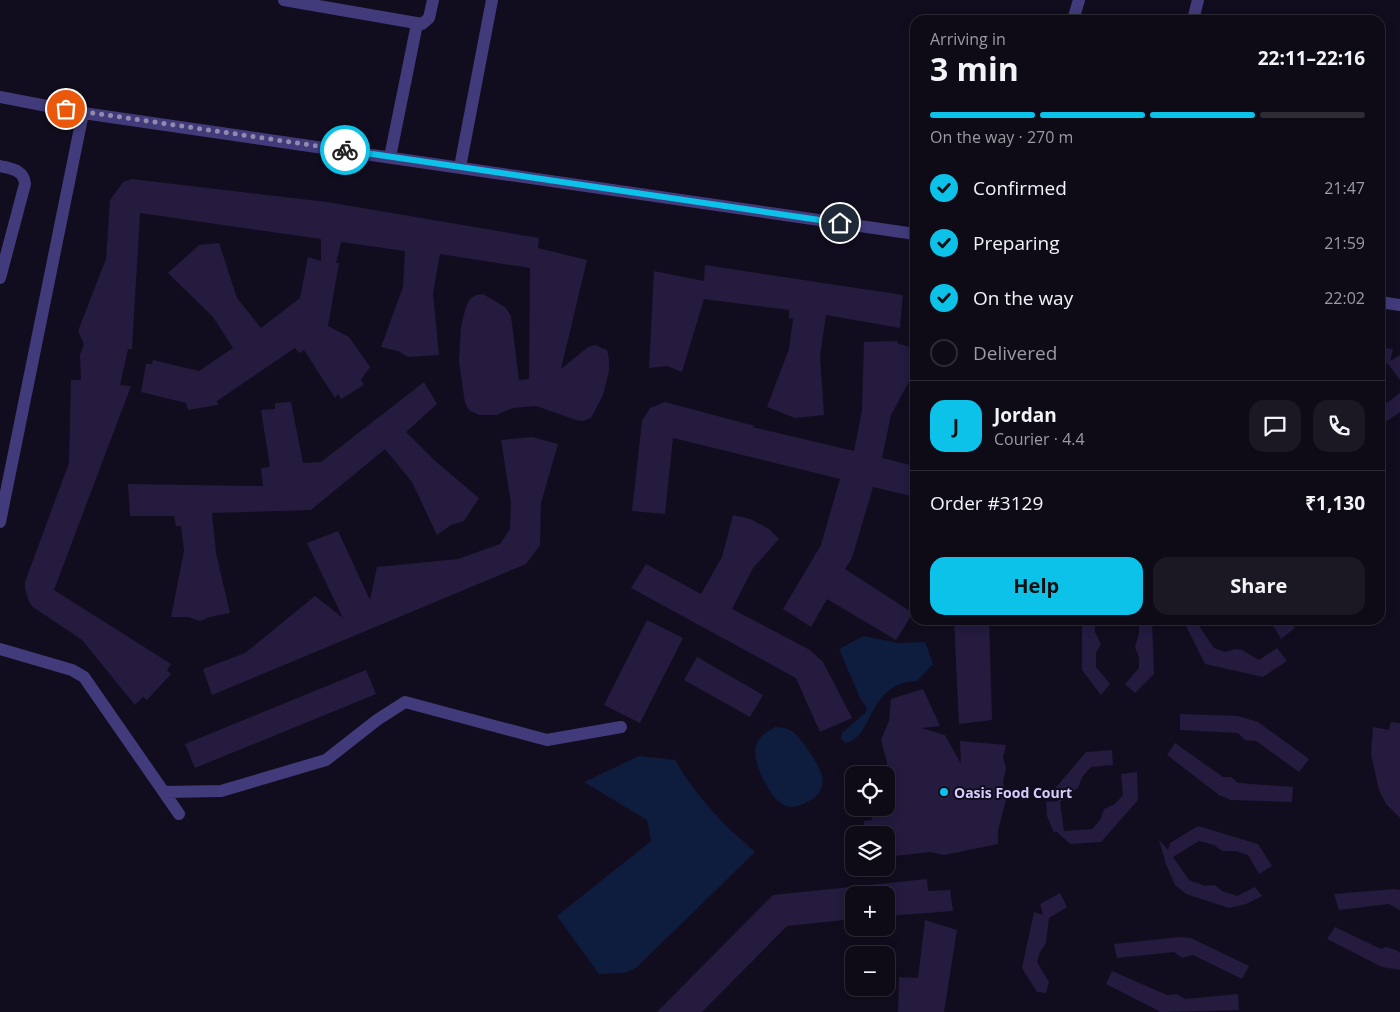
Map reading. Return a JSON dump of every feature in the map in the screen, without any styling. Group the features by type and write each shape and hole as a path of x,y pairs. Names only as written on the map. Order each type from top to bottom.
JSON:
{"street":[{"path":"284,0 417,24 426,23 433,0"},
{"path":"460,167 492,0"},
{"path":"1074,15 1079,0"},
{"path":"1194,15 1198,0"},
{"path":"390,157 417,24"},
{"path":"0,96 82,112 910,233"},
{"path":"0,522 82,112"},
{"path":"0,166 17,170 25,179 0,278"},
{"path":"1385,303 1400,305"},
{"path":"0,649 72,670 84,677 180,814"},
{"path":"164,792 222,791 326,760 377,720 405,702 547,740 622,727"}],"water":[{"path":"863,636 900,643 925,642 933,664 917,681 901,684 889,690 873,710 862,731 855,739 846,743 841,739 842,733 865,713 867,708 861,700 839,649"},
{"path":"775,727 787,729 797,735 811,754 822,775 821,790 812,799 798,806 784,805 777,800 770,792 760,772 755,752 757,742 764,734"},
{"path":"639,756 675,760 701,798 755,852 636,968 624,973 599,974 557,916 651,841 647,820 584,782"}],"building":[{"path":"132,179 327,202 539,238 538,248 587,260 561,369 588,347 595,345 607,350 609,359 609,371 603,395 591,418 583,421 576,420 536,406 513,408 496,415 479,415 469,410 465,403 459,361 461,326 466,307 470,299 476,295 483,294 505,307 511,316 519,380 529,379 530,268 440,254 433,293 439,355 408,357 398,351 381,347 403,287 405,251 341,242 336,263 339,263 328,326 349,337 370,367 361,380 364,385 341,399 338,394 335,398 304,350 299,353 295,348 217,401 218,405 188,410 186,403 141,392 146,364 152,364 153,360 199,371 233,348 213,317 168,273 199,245 219,243 237,298 261,328 300,298 308,257 321,261 321,239 140,213 132,349 128,349 120,385 131,386 54,590 171,664 167,670 171,674 147,700 143,697 135,705 82,640 33,607 29,602 25,588 25,582 69,463 71,380 81,380 80,355 84,344 78,331 106,259 110,200 123,182"},
{"path":"705,265 903,295 900,328 826,315 820,356 824,415 795,418 767,407 789,349 793,319 789,318 789,310 704,299 682,372 667,366 649,368 654,271 704,281"},
{"path":"897,341 897,343 910,347 910,380 891,415 882,458 910,465 910,496 873,487 852,558 845,569 910,611 910,618 896,640 827,599 811,627 783,609 821,545 840,479 673,438 665,514 632,511 642,421 650,408 665,402 755,426 752,427 854,451 862,410 864,342"},
{"path":"1385,348 1393,349 1390,361 1400,355 1400,380 1388,364 1385,363"},
{"path":"424,382 437,404 406,432 434,460 479,498 464,521 451,525 437,535 412,482 385,449 311,510 212,513 216,553 230,613 200,621 188,617 171,617 184,551 181,526 176,526 174,516 130,516 128,484 263,486 261,468 270,467 261,410 275,409 275,403 291,402 303,463 321,462"},
{"path":"1400,393 1400,412 1387,421 1385,421 1385,404"},
{"path":"532,437 558,444 541,503 540,545 526,564 212,695 203,669 245,653 315,596 343,618 307,543 338,531 370,600 377,567 458,559 500,544 510,529 511,503 501,440"},
{"path":"733,515 750,519 769,529 779,539 753,568 732,609 810,650 823,662 852,718 820,732 796,678 631,588 646,564 701,594 722,557"},
{"path":"647,620 683,638 640,723 604,705"},
{"path":"954,625 989,625 992,720 959,724"},
{"path":"1082,625 1095,625 1095,632 1101,644 1096,653 1096,667 1110,684 1101,695 1082,670"},
{"path":"1139,625 1152,625 1154,674 1135,693 1125,684 1139,668 1139,658 1135,647"},
{"path":"1186,625 1198,625 1214,648 1225,652 1236,649 1242,650 1259,660 1277,648 1287,661 1263,677 1205,664"},
{"path":"1273,625 1293,625 1295,628 1281,639"},
{"path":"697,657 763,695 750,717 684,680"},
{"path":"366,670 376,694 195,768 185,744"},
{"path":"923,689 940,726 921,728 945,735 961,764 960,741 1006,745 1003,757 1006,768 1003,782 1007,797 998,830 998,844 944,855 930,852 895,856 895,826 864,826 864,821 872,820 872,816 895,816 895,766 887,766 881,740 889,721 891,699"},
{"path":"1180,714 1238,716 1258,722 1309,759 1299,772 1256,741 1245,740 1238,733 1180,730"},
{"path":"1391,722 1400,723 1400,818 1386,804 1379,790 1371,754 1373,727 1389,730"},
{"path":"1175,743 1223,777 1231,777 1238,783 1293,787 1292,802 1231,800 1219,795 1167,755"},
{"path":"1112,750 1113,765 1091,767 1082,777 1078,788 1069,793 1060,802 1064,831 1092,829 1100,820 1104,809 1115,804 1123,795 1121,774 1137,772 1138,800 1101,842 1070,844 1056,831 1054,833 1047,816 1046,802 1059,801 1052,792 1086,752"},
{"path":"1198,826 1258,844 1272,866 1259,874 1248,855 1235,851 1222,851 1214,845 1199,841 1173,857 1189,880 1205,886 1215,885 1222,891 1237,896 1255,887 1262,896 1246,904 1229,908 1186,894 1175,885 1164,863 1165,860 1159,840 1168,850 1170,843"},
{"path":"927,879 928,891 950,890 953,911 895,915 895,886 860,886"},
{"path":"845,888 845,920 787,926 702,1012 657,1012 773,895"},
{"path":"1400,890 1400,910 1389,904 1339,910 1334,894"},
{"path":"1060,893 1067,907 1049,918 1046,943 1040,952 1037,962 1049,982 1046,993 1037,992 1022,968 1034,912 1043,915 1040,904"},
{"path":"925,920 957,930 944,1012 898,1012 899,977 918,978"},
{"path":"1335,927 1381,949 1386,947 1396,950 1400,953 1400,970 1382,967 1327,939"},
{"path":"1180,937 1191,938 1249,966 1242,979 1193,955 1182,958 1174,952 1117,958 1114,944"},
{"path":"1112,971 1167,995 1177,994 1185,999 1238,994 1239,1010 1161,1012 1106,984"}],"way so far":[{"path":"66,109 345,150"}],"place":[{"name":"Oasis Food Court","path":"944,792"}],"route":[{"path":"345,150 840,223"}]}
